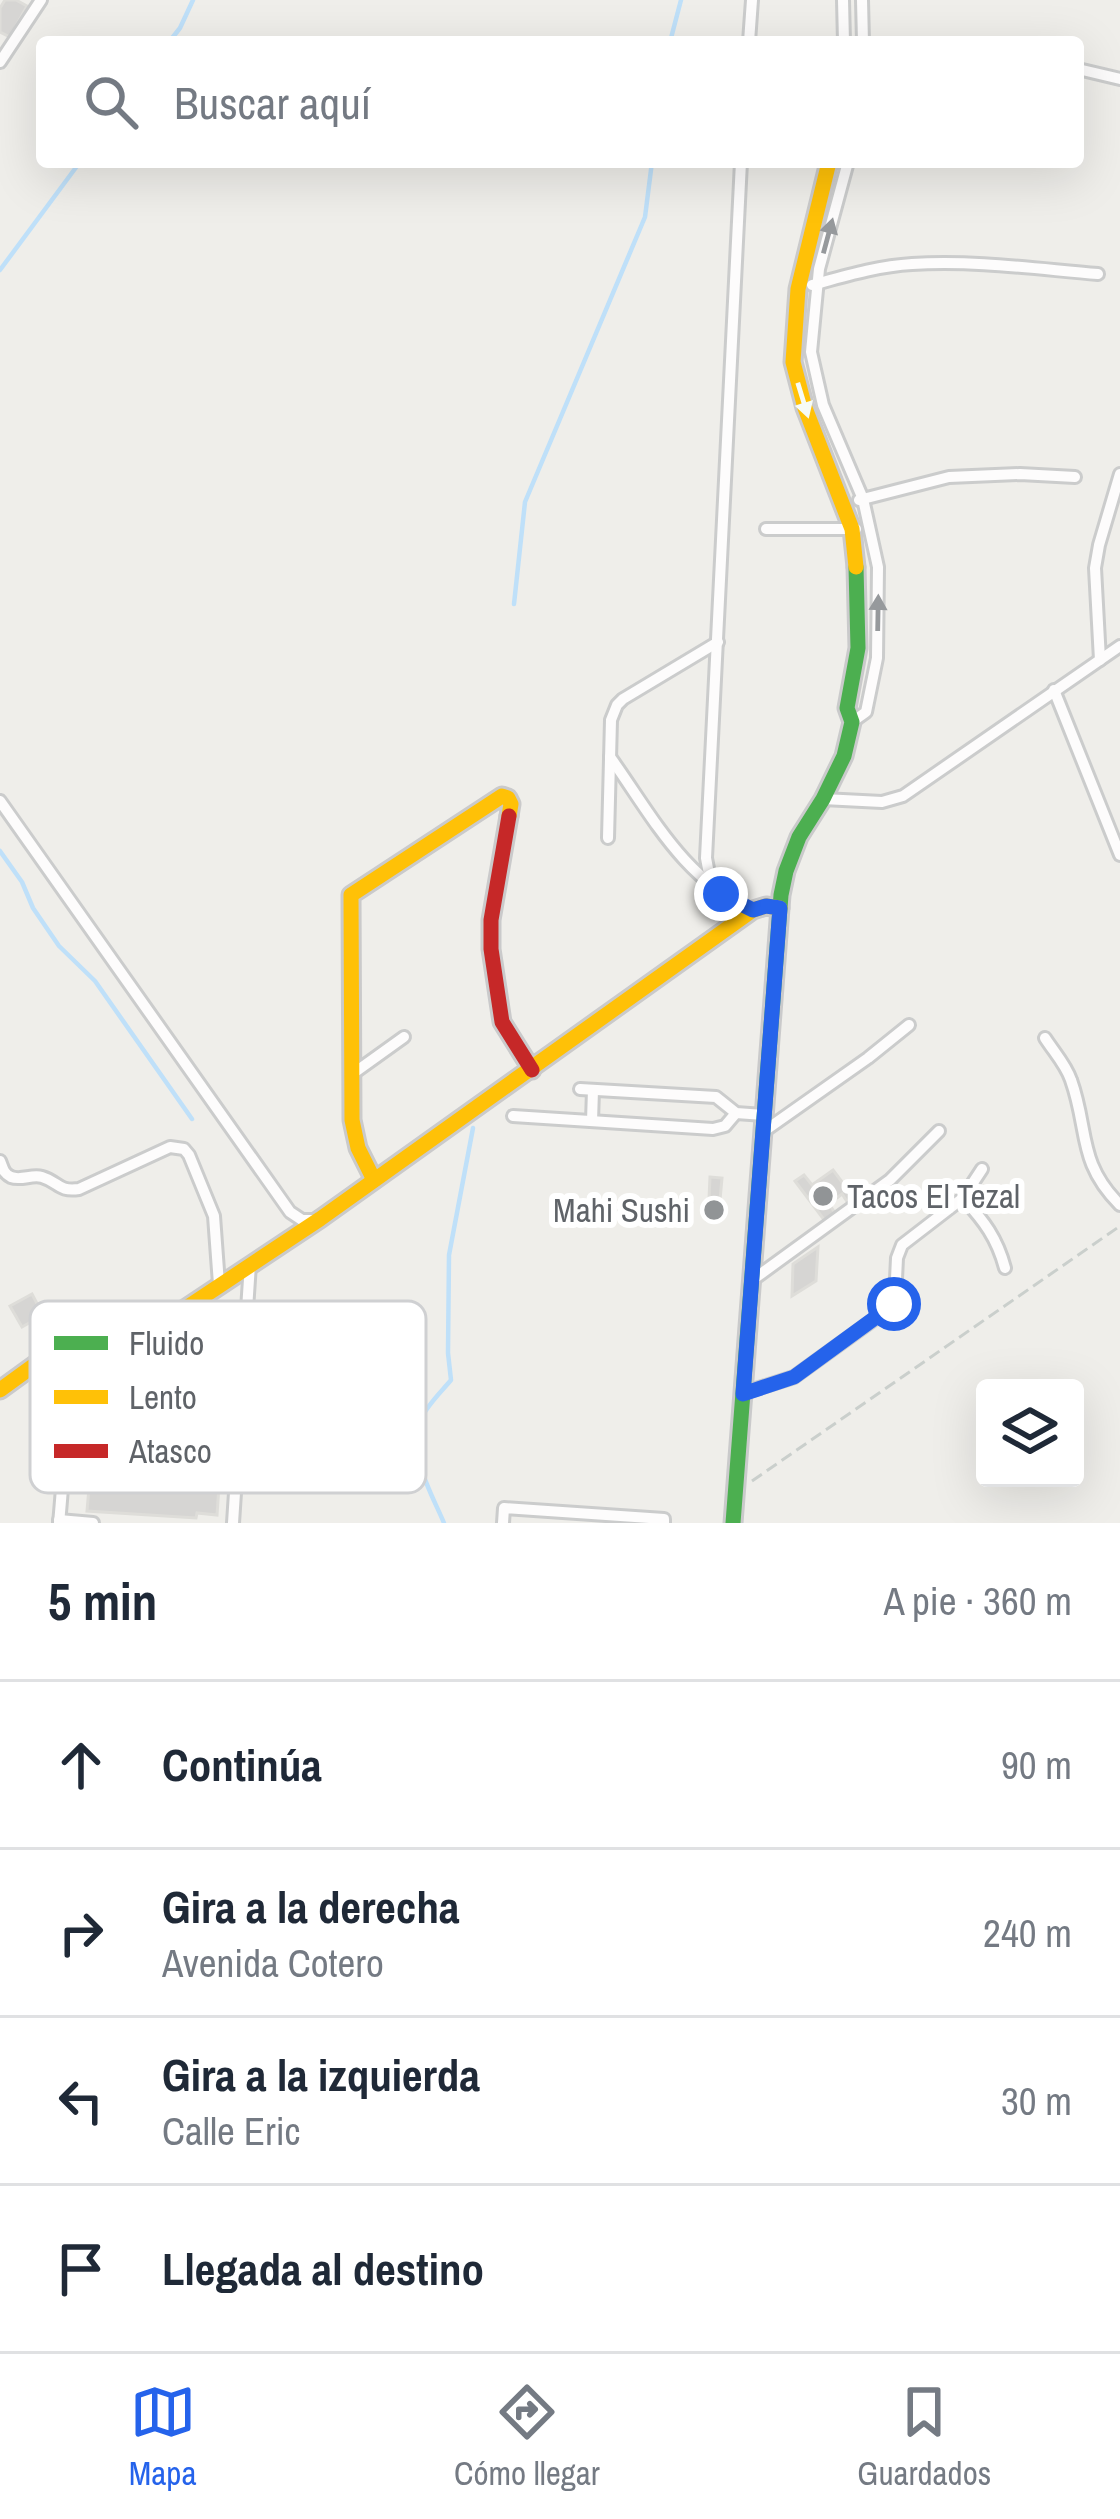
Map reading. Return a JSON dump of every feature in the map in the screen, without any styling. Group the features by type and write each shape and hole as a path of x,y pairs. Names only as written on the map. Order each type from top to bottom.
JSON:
{"street":[{"path":"749,36 752,0"},
{"path":"843,0 844,36"},
{"path":"862,0 863,36"},
{"path":"0,62 34,4"},
{"path":"1084,70 1120,79"},
{"path":"721,894 706,862 741,168"},
{"path":"734,1523 780,908 794,849 844,756 858,648 852,529 805,408 794,362 798,289 828,168"},
{"path":"846,168 817,283 812,352 824,405 863,499 878,567 877,658 866,712 852,722"},
{"path":"798,289 912,264 967,263 1098,274"},
{"path":"1100,659 1095,568 1120,475"},
{"path":"844,504 909,485 965,476 1075,477"},
{"path":"766,530 871,528"},
{"path":"608,838 611,720 617,705 718,642"},
{"path":"823,800 897,799 1120,646"},
{"path":"1054,690 1120,855"},
{"path":"610,758 687,865 721,894 753,910"},
{"path":"374,1180 353,1134 351,895 502,796 511,804 490,950 502,1022 532,1070"},
{"path":"0,801 290,1212 310,1222 320,1219"},
{"path":"193,1301 320,1219 753,910 780,908"},
{"path":"764,1123 868,1058 909,1025"},
{"path":"351,1075 404,1037"},
{"path":"1045,1038 1072,1083 1089,1162 1120,1205"},
{"path":"592,1121 586,1089 716,1097 736,1113 764,1123"},
{"path":"513,1117 720,1129 736,1113"},
{"path":"752,1281 890,1180 939,1131"},
{"path":"0,1161 10,1177 37,1176 66,1191 170,1148 184,1149 214,1216 219,1284"},
{"path":"743,1394 794,1377 892,1307 902,1245 963,1198 982,1169"},
{"path":"963,1198 989,1227 1005,1268"},
{"path":"248,1301 250,1264"},
{"path":"0,1390 30,1368"},
{"path":"233,1523 235,1493"},
{"path":"503,1523 504,1508 664,1519 664,1523"},
{"path":"59,1521 93,1523"}],"path":[{"path":"736,1492 1120,1226"}],"building":[{"path":"5,0 27,6 10,37 0,32 0,8"},
{"name":"Tacos El Tezal","path":"833,1170 857,1197 848,1203 842,1194 829,1204 835,1213 825,1221 795,1181 804,1175 812,1185"},
{"path":"710,1177 722,1178 720,1200 709,1199"},
{"name":"Mahi Sushi","path":"709,1199 720,1200 719,1221 707,1220"},
{"path":"818,1247 816,1281 792,1296 793,1264"},
{"path":"32,1294 36,1301 30,1301 30,1322 22,1327 10,1306"},
{"path":"89,1493 219,1493 217,1515 197,1513 196,1518 87,1511"}],"waterway":[{"path":"174,36 193,0"},
{"path":"672,36 681,0"},
{"path":"0,270 76,168"},
{"path":"514,604 525,502 645,217 651,168"},
{"path":"0,851 59,946 95,981 192,1119"},
{"path":"426,1411 451,1380 449,1255 473,1128"},
{"path":"426,1481 444,1523"}],"traffic: fast":[{"path":"733,1523 781,895 799,837 844,756 852,722 847,708 858,648 856,567"}],"traffic: slow":[{"path":"828,168 798,289 793,362 805,408 852,529 856,567"},
{"path":"374,1180 358,1148 352,1120 351,895 502,796 511,804 509,816"},
{"path":"197,1301 320,1219 753,910 780,908"},
{"path":"0,1390 30,1368"}],"traffic: jam":[{"path":"509,816 491,920 491,949 502,1022 532,1070"}],"place":[{"name":"Tacos El Tezal","path":"823,1196"},
{"name":"Mahi Sushi","path":"714,1210"}],"route":[{"path":"721,894 753,910 780,908 743,1394 794,1377 894,1304"}]}
